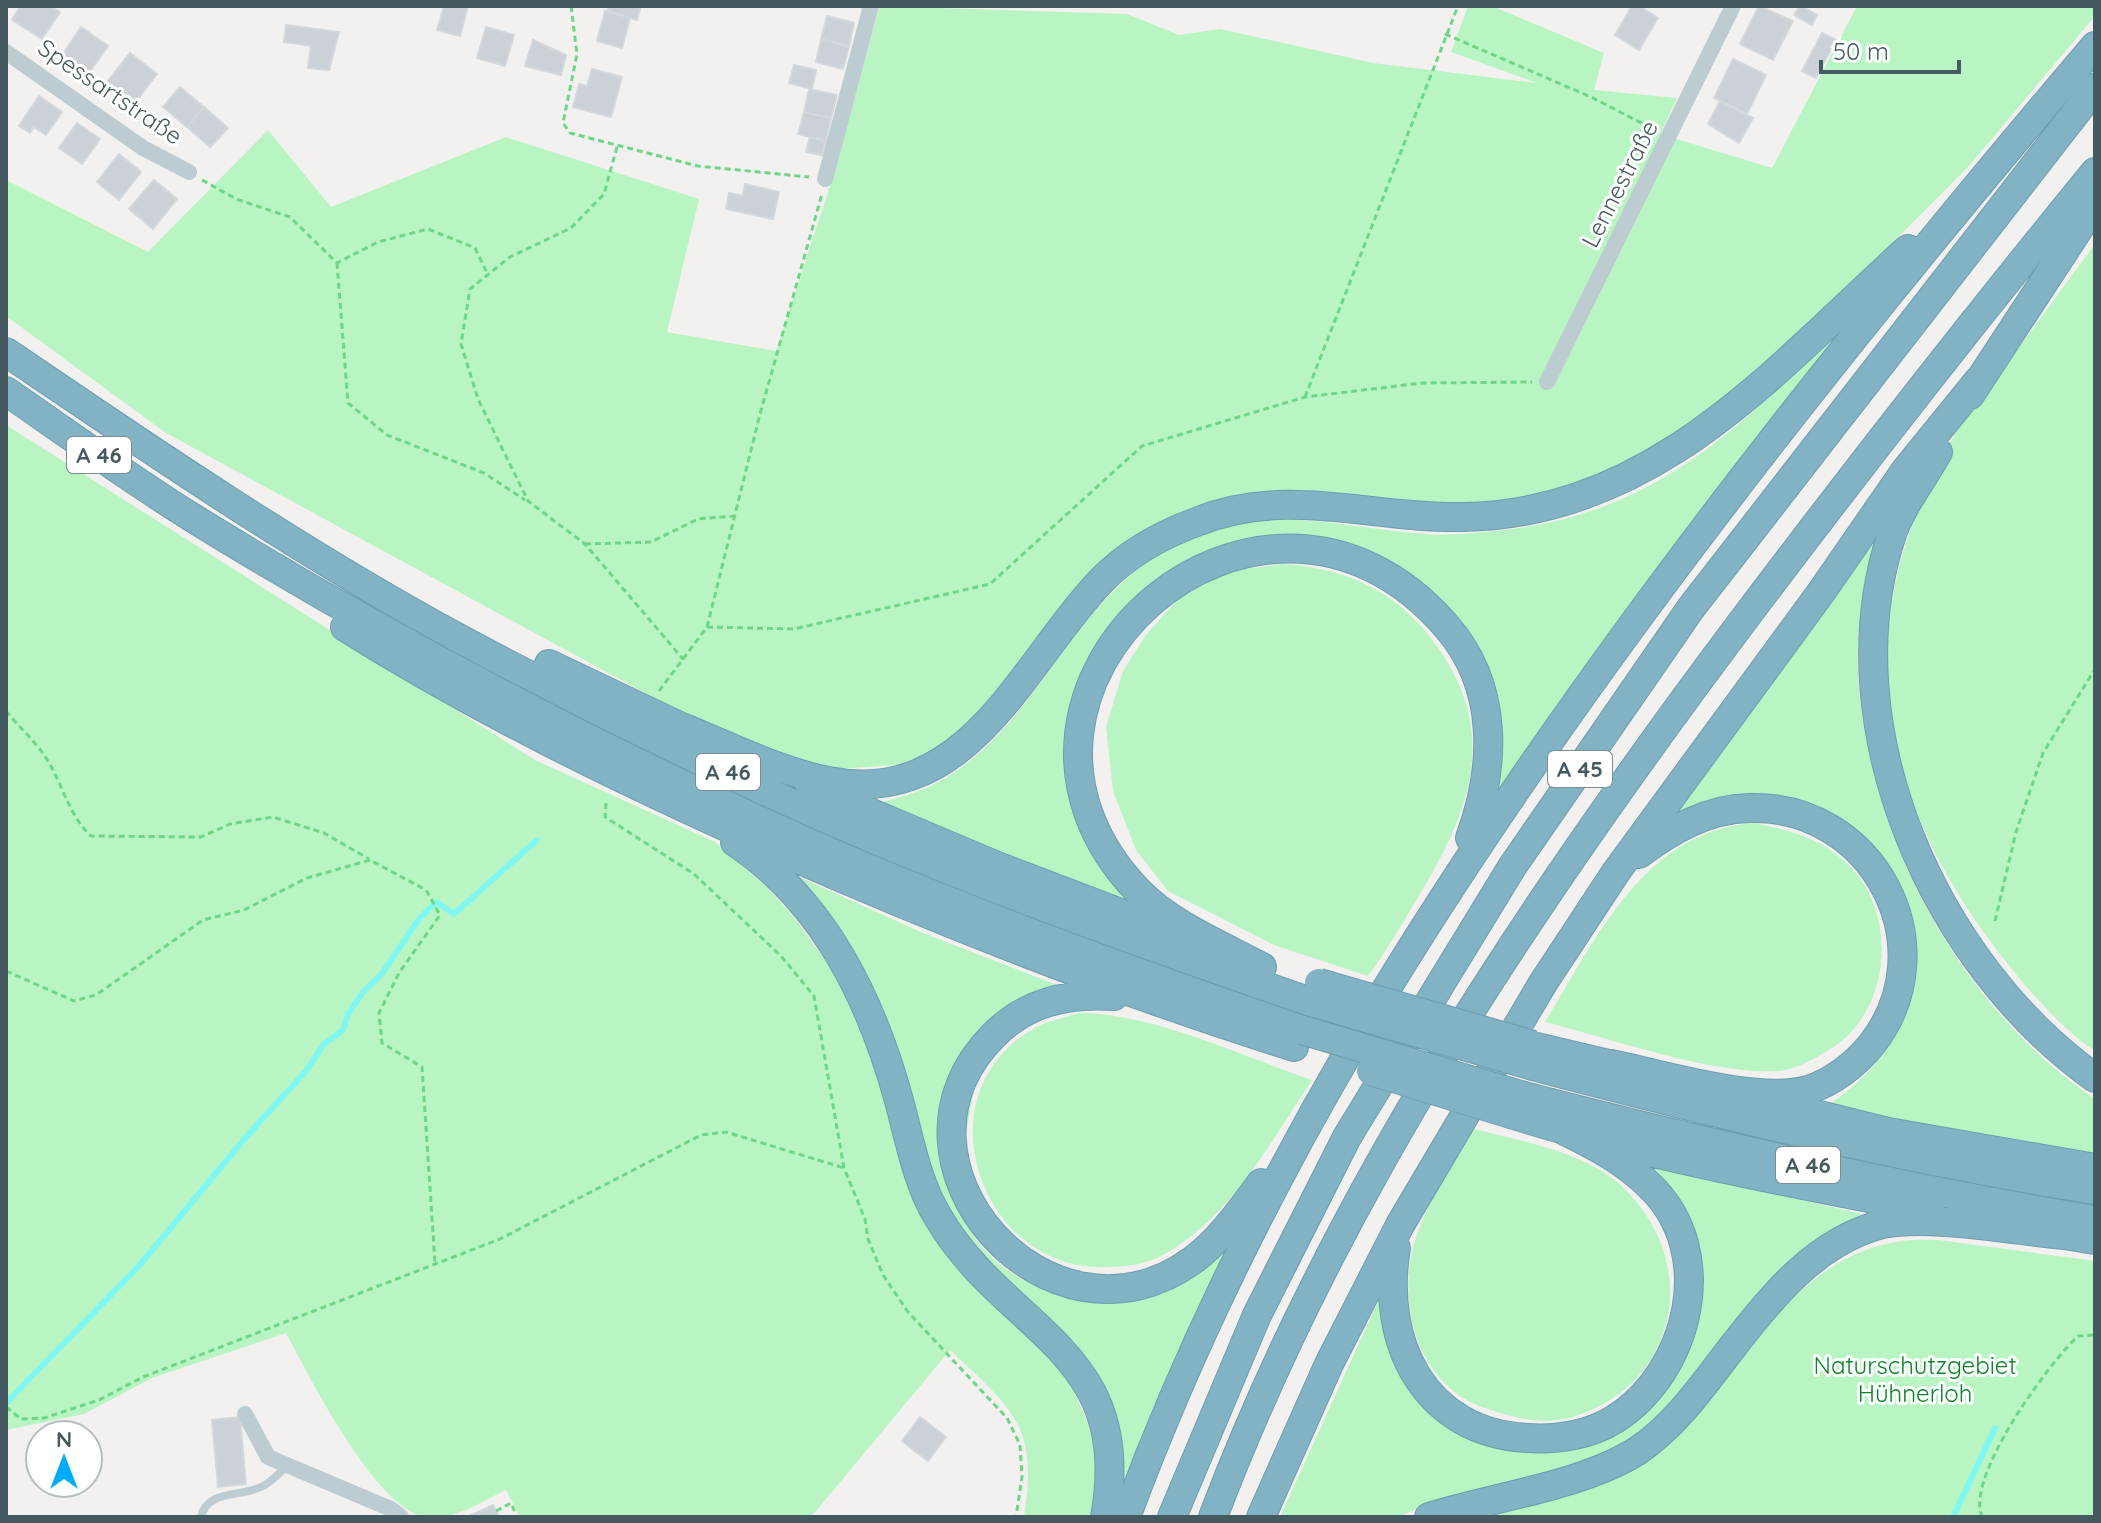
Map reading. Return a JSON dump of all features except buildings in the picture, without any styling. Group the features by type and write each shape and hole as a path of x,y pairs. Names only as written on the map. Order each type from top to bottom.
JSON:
{"highway":[{"path":"1126,1517 1207,1319 1307,1122 1459,869 1709,522 1971,192 2095,46"},
{"name":"A 45","path":"1172,1517 1257,1315 1347,1137 1512,867 1691,608 2095,88"},
{"name":"A 45","path":"1213,1517 1289,1342 1374,1173 1491,975 1642,755 1907,403 2095,172"},
{"path":"679,726 826,781 855,784 909,776 934,765 971,741 1003,709 1103,579 1163,535 1242,508 1280,503 1465,517 1557,505 1602,489 1650,467 1742,403 1971,192"},
{"path":"2095,204 1978,381 1892,534 1881,576 1873,641 1875,705 1898,805 1918,858 1985,968 2025,1017 2070,1060 2095,1078"},
{"name":"A 46","path":"6,352 285,536 457,637 811,812 1120,936 1535,1056 1659,1100 1952,1165 2095,1190"},
{"path":"1261,1517 1329,1364 1400,1225 1543,983 1616,872 1822,591 1905,471 1978,381"},
{"name":"A 46","path":"6,391 192,517 515,700 723,803 929,893 1298,1039 1519,1106 1963,1198 2095,1220"},
{"path":"182,467 468,624 840,801 997,866 1262,967"},
{"path":"192,517 269,580 445,689 570,754 688,810 923,913 1212,1021"},
{"path":"1315,993 1173,918 1140,893 1116,865 1097,833 1083,791 1080,752 1084,709 1095,676 1114,640 1140,610 1167,587 1201,569 1250,552 1287,548 1327,553 1379,572 1431,609 1464,650 1486,705 1490,737 1488,777 1459,869"},
{"path":"1535,1056 1611,1064 1758,1094 1807,1090 1837,1076 1862,1056 1882,1031 1898,999 1903,969 1902,929 1891,896 1876,871 1853,845 1830,828 1803,817 1761,808 1719,812 1690,821 1661,838 1616,872"},
{"path":"688,810 768,868 824,930 848,967 880,1037 921,1183 937,1216 961,1251 1050,1337 1092,1391 1105,1420 1111,1454 1105,1517"},
{"path":"1298,1039 1117,997 1080,994 1039,1004 1009,1020 981,1048 962,1078 955,1111 954,1139 962,1187 976,1217 997,1242 1024,1265 1055,1281 1122,1287 1157,1278 1192,1261 1227,1228 1307,1122"},
{"path":"1611,1064 1888,1132 2095,1168"},
{"path":"1400,1225 1391,1275 1391,1304 1398,1338 1418,1379 1447,1410 1477,1427 1510,1438 1559,1437 1582,1433 1615,1419 1644,1394 1668,1363 1685,1323 1690,1285 1685,1245 1653,1188 1607,1152 1519,1106"},
{"path":"1565,1131 1790,1183 2095,1240"},
{"path":"1429,1517 1568,1480 1612,1465 1638,1450 1679,1414 1763,1308 1795,1275 1822,1252 1860,1231 1913,1221 2065,1235"}],"street":[{"path":"825,179 871,6"},
{"name":"Lennestraße","path":"1547,382 1733,6"},
{"name":"Spessartstraße","path":"6,52 143,148 189,172"},
{"path":"245,1414 268,1457 391,1509 401,1517"}],"lane":[{"path":"201,1517 203,1506 210,1500 265,1486 288,1465"}],"path":[{"path":"571,6 577,54 563,123 570,133 698,166 825,179 707,627 659,692"},
{"path":"1305,397 1458,6"},
{"path":"1445,34 1591,97 1670,138"},
{"path":"528,501 478,399 461,344 470,289 510,257 571,228 604,194 617,147"},
{"path":"189,172 236,199 290,217 337,263 348,403 387,435 484,473 585,544 683,659"},
{"path":"337,263 378,242 428,229 475,248 488,275"},
{"path":"707,627 794,629 990,584 1142,446 1305,397 1422,383 1547,382"},
{"path":"585,544 651,542 698,519 734,516"},
{"path":"1995,921 2016,832 2043,753 2095,669"},
{"path":"6,711 43,753 67,794 76,822 91,836 201,837 230,824 273,817 324,833 426,890 440,915 399,973 379,1013 382,1043 422,1067 435,1263"},
{"path":"606,803 605,817 694,874 781,956 814,996 828,1056 844,1168 883,1275 908,1312 1007,1418 1020,1445 1022,1477 1016,1517"},
{"path":"6,971 74,1001 96,995 203,920 244,910 307,878 370,860"},
{"path":"6,1407 21,1419 44,1418 99,1400 143,1377 529,1226 701,1135 726,1132 844,1168"},
{"path":"1982,1517 1981,1484 2023,1402 2057,1355 2078,1336 2095,1335"},
{"path":"496,1511 511,1503 517,1517"}],"green space":[{"path":"880,6 1127,14 1179,35 1220,29 1373,63 1537,83 1451,52 1468,6 1492,6 1604,53 1594,90 1677,98 1660,134 1772,168 1857,6 2095,6 2095,16 1969,166 1807,329 1669,443 1576,487 1492,503 1190,510 983,714 935,752 896,765 839,769 783,755 671,707 166,433 6,316 6,180 148,252 268,130 331,207 506,137 699,199 667,332 776,351 831,183"},
{"path":"2095,244 2095,1051 2058,1020 2018,976 1981,929 1954,887 1924,830 1903,773 1891,717 1887,660 1892,604 1904,547 1926,491 1955,434"},
{"path":"1869,299 1676,544 1500,788 1502,733 1461,628 1441,604 1373,556 1212,551 1178,568 1119,616 1095,648 1079,693 1074,805 1084,839 1099,867 1132,909 872,803 924,789 967,763 1003,729 1098,608 1134,572 1177,543 1240,522 1271,519 1444,535 1493,531 1554,521 1609,504 1658,481 1703,452 1745,419"},
{"path":"6,425 535,760 715,842 767,887 794,917 836,975 857,1014 883,1085 894,1126 1036,1341 1071,1384 1088,1424 1096,1454 1094,1517 1024,1517 1028,1486 1024,1439 1005,1405 950,1350 811,1517 520,1517 506,1490 456,1514 425,1517 406,1508 385,1490 365,1466 327,1408 286,1333 152,1378 84,1414 60,1419 24,1419 24,1426 6,1430"},
{"path":"1882,531 1864,600 1858,643 1861,707 1873,772 1894,837 1922,900 1957,958 1998,1012 2044,1060 2095,1099 2095,1153 1826,1107 1849,1090 1887,1049 1911,1000 1916,973 1916,945 1903,903 1854,833 1835,816 1812,805 1790,802 1672,818"},
{"path":"1284,564 1344,575 1380,592 1411,616 1450,666 1464,699 1472,731 1472,763 1466,795 1455,827 1420,894 1368,976 1274,945 1168,891 1136,850 1113,791 1106,727 1123,671 1146,635 1177,600 1228,571"},
{"path":"1753,823 1800,835 1832,851 1861,880 1874,904 1881,932 1881,960 1876,987 1865,1012 1849,1034 1827,1051 1796,1067 1782,1071 1751,1071 1661,1054 1545,1022 1605,924 1627,894 1653,868 1681,846 1715,831"},
{"path":"784,870 923,933 1057,985 1039,991 984,1031 956,1185 958,1210 968,1227 985,1250 1006,1269 1056,1293 1084,1299 1113,1300 1141,1296 1177,1284 1231,1241 1161,1390 1119,1492 1119,1450 977,1253 948,1206 936,1184 914,1116"},
{"path":"1079,1013 1137,1020 1167,1028 1312,1080 1229,1200 1187,1239 1163,1255 1139,1264 1098,1267 1056,1258 1021,1237 995,1207 978,1170 973,1131 979,1092 999,1057 1033,1029"},
{"path":"1471,1128 1545,1147 1598,1169 1613,1179 1641,1208 1660,1241 1669,1276 1669,1311 1659,1345 1640,1375 1611,1400 1573,1417 1549,1421 1526,1419 1479,1406 1441,1379 1427,1361 1418,1340 1408,1294 1413,1248 1430,1204"},
{"path":"1638,1162 1862,1214 1832,1232 1657,1423 1625,1444 1568,1468 1438,1500 1398,1517 1280,1517 1380,1297 1388,1344 1399,1369 1428,1412 1455,1430 1627,1425 1649,1411 1679,1372 1690,1347 1699,1289"},
{"name":"Naturschutzgebiet Hühnerloh","path":"1939,1240 2095,1261 2095,1517 1477,1517 1578,1493 1634,1469 1668,1442 1699,1410 1755,1340 1817,1278 1853,1255 1896,1242"}],"waterway":[{"path":"6,1403 139,1266 246,1137 306,1071 324,1044 343,1030 348,1014 364,991 381,975 419,919 436,902 454,914 537,840"},
{"path":"1953,1517 1995,1428"}]}
